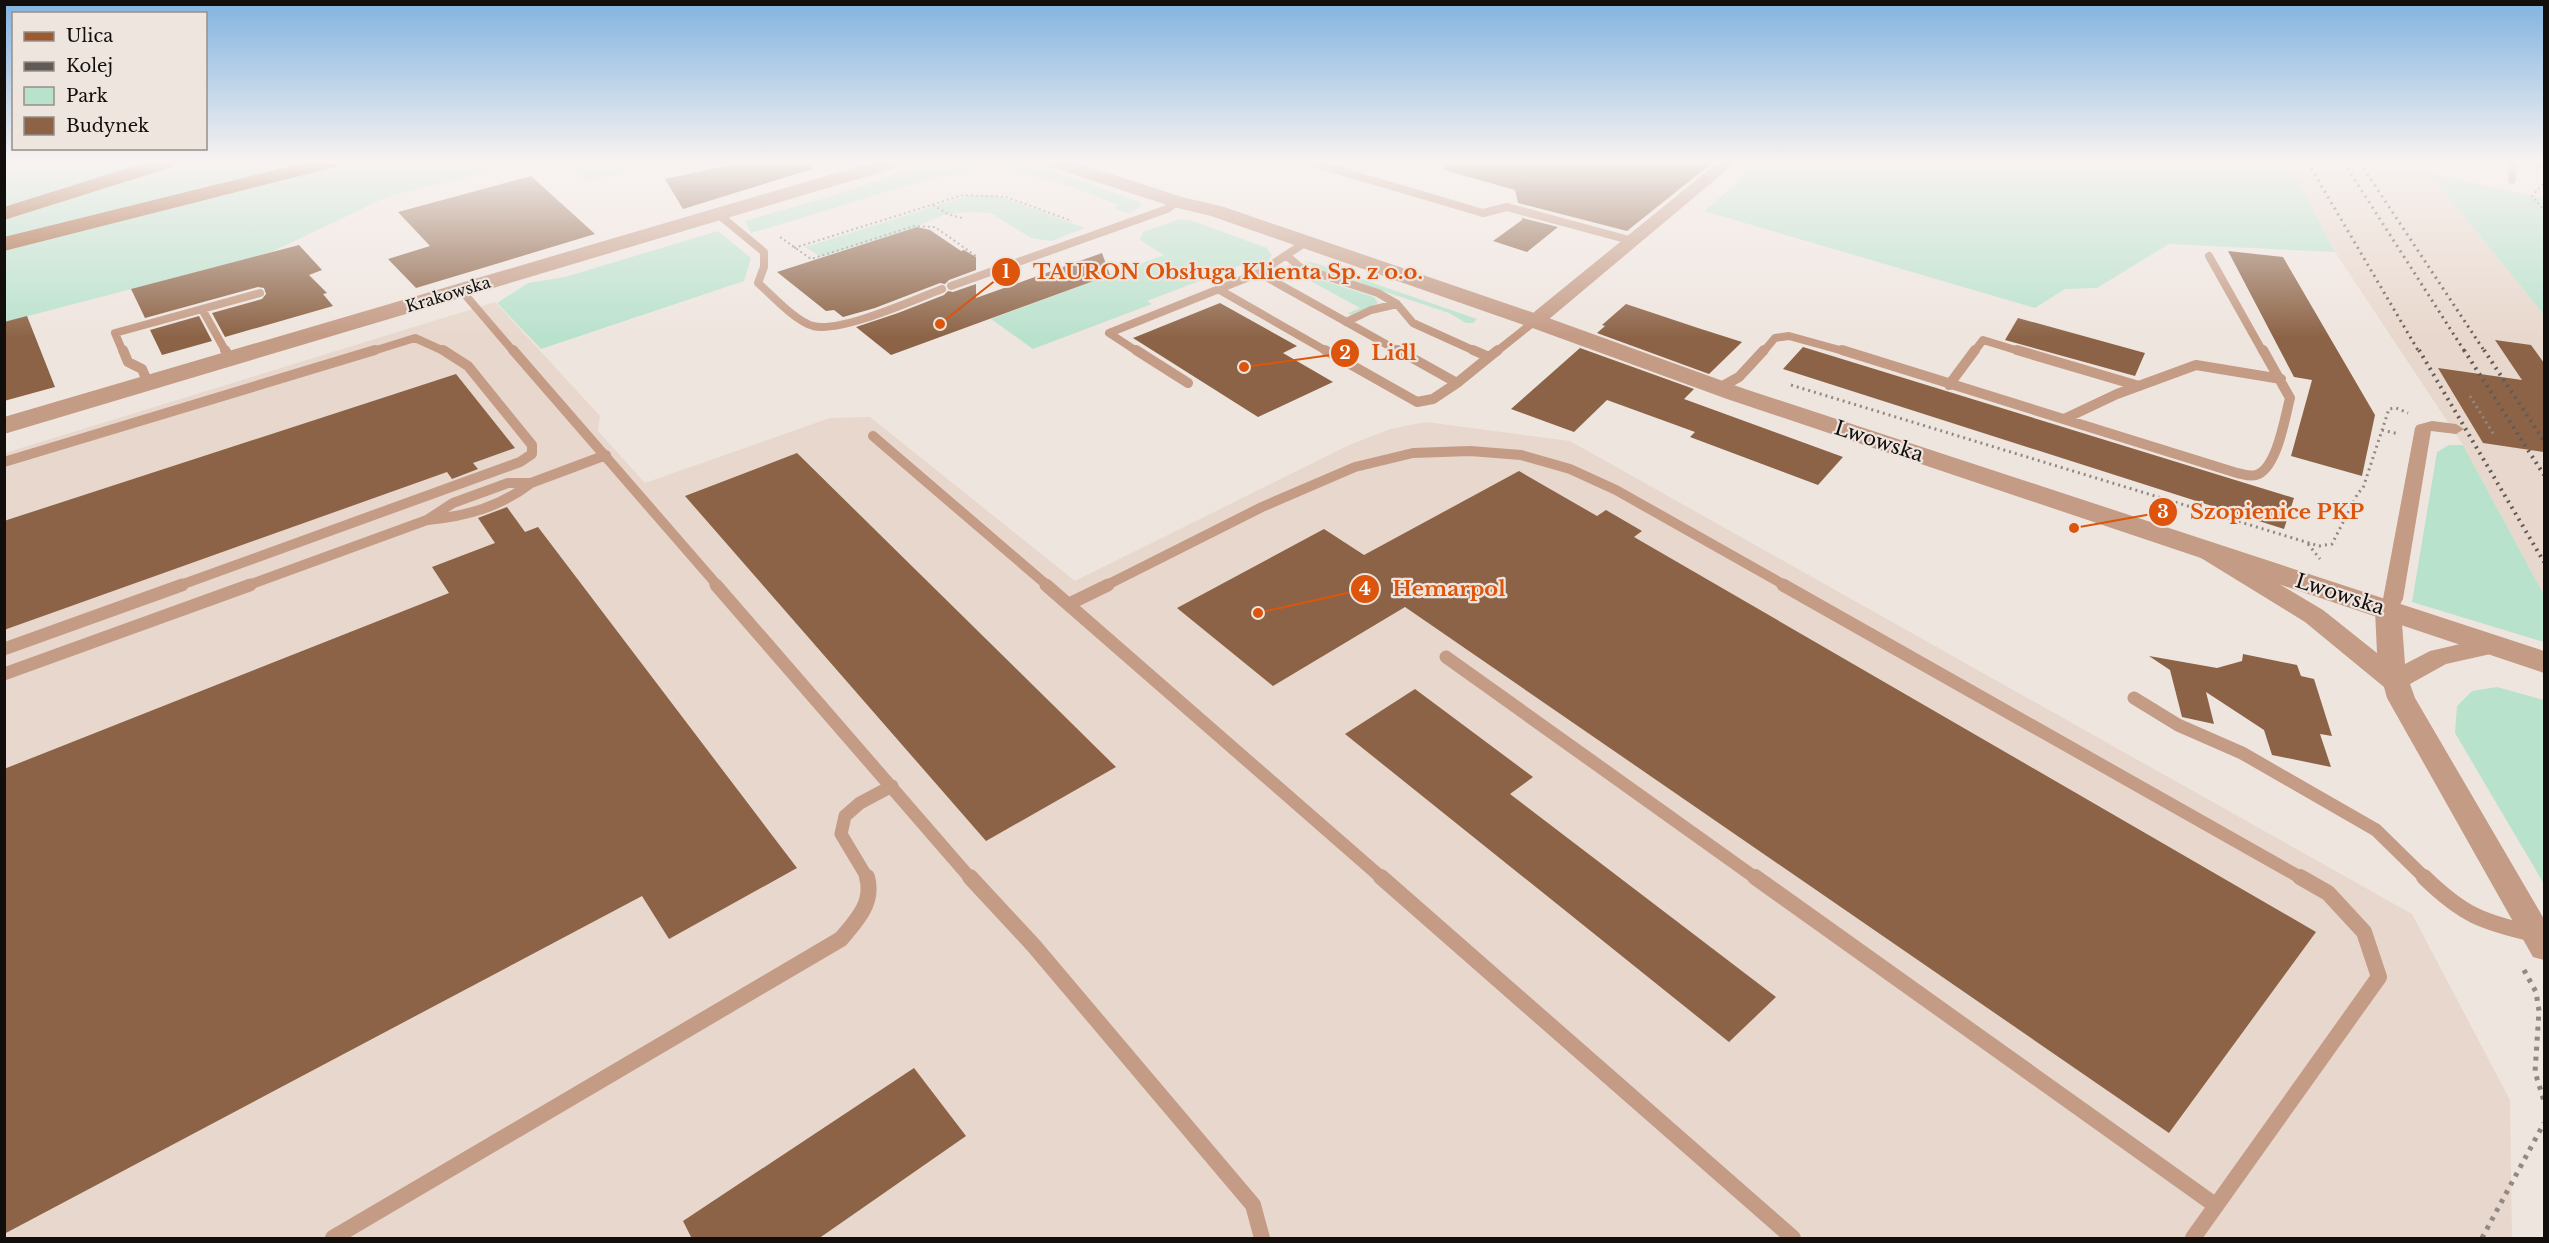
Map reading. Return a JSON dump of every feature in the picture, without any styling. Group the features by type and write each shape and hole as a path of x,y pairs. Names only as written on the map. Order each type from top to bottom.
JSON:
{"main road":[{"path":"4,244 96,221"}],"street":[{"name":"Krakowska","path":"4,426 694,221"},
{"name":"Lwowska","path":"1246,221 1535,321 1729,382 2200,548 2544,662"},
{"path":"1535,321 1657,221"},
{"path":"2456,429 2432,426 2423,428 2393,598 2388,610 2394,681 2417,729 2541,941"},
{"path":"2200,548 2314,616 2394,681"},
{"path":"2394,681 2439,657 2495,645"}],"lane":[{"path":"726,221 764,252 764,267 758,282 788,309 813,326 842,324 1132,221"},
{"path":"1559,221 1633,241"},
{"path":"1264,275 1289,252 1306,242"},
{"path":"1287,256 1301,268 1378,293 1398,304 1413,323 1489,357"},
{"path":"1729,382 1775,338 1789,336 1813,341 2237,473 2256,475 2264,472 2271,462 2290,398 2209,256"},
{"path":"1188,383 1109,333 1218,290 1264,275 1301,268"},
{"path":"1264,275 1457,383"},
{"path":"461,290 1000,912 1034,946 1253,1205 1262,1239"},
{"path":"1218,290 1417,402 1433,399 1457,383 1535,321"},
{"path":"148,383 142,369 128,362 115,333 260,292"},
{"path":"1346,322 1371,310 1398,304"},
{"path":"202,309 230,359"},
{"path":"4,462 415,338 457,357 468,366 532,445 532,454 520,462 4,650"},
{"path":"1949,385 1983,340 2139,386"},
{"path":"2064,419 2139,386 2196,365 2281,379"},
{"path":"873,436 1069,604 1793,1239"},
{"path":"1069,604 1272,503 1355,466 1413,453 1470,451 1521,455 1570,469 1616,490 2328,893 2364,932 2379,977 2193,1239"},
{"path":"427,520 460,518 513,498 531,483 606,455"},
{"path":"4,674 427,520 453,503 508,483 531,483"},
{"path":"1446,657 2215,1205"},
{"path":"2134,698 2178,725 2242,753 2376,830 2450,902 2473,916 2541,941"},
{"path":"333,1239 841,939 859,920 871,900 868,874 841,834 844,816 860,803 891,786"}],"path":[{"path":"794,248 879,221"},
{"path":"1073,221 1081,224"},
{"path":"774,232 811,259 914,226 929,226 935,227 978,257"},
{"path":"1729,382 1771,380 1820,393 2319,546 2332,544 2363,488 2389,409"},
{"path":"2469,396 2494,435"},
{"path":"2499,926 2536,992 2539,1011 2535,1072 2544,1101"},
{"path":"2482,1239 2544,1123"}],"shaded area":[{"path":"2319,221 2468,221 2544,315 2544,595 2463,445 2335,252"},
{"path":"495,302 600,416 598,431 645,483 830,418 870,417 1075,581 1347,446 1390,429 1426,422 1570,441 2412,914 2510,1100 2512,1238 5,1238 5,453"}],"green space":[{"path":"5,221 77,221 5,239"},
{"path":"113,221 336,221 269,253 5,322 5,248"},
{"path":"745,221 791,221 751,233"},
{"path":"888,221 929,221 914,228 821,257 805,247"},
{"path":"1004,221 1066,221 1085,228 1051,241 1031,238"},
{"path":"1174,221 1193,221 1267,248 1272,255 1266,263 1253,271 1241,265 1147,301 1152,304 1033,349 991,319 1164,255 1140,240 1143,232"},
{"path":"1738,221 2319,221 2335,252 2169,244 2097,288 2065,289 2035,308"},
{"path":"2468,221 2544,221 2544,315"},
{"path":"718,231 751,258 744,281 541,349 497,303 528,283 565,277"},
{"path":"1304,261 1477,319 1473,323 1466,323 1449,313 1323,271"},
{"path":"1292,274 1303,274 1374,297 1378,303 1351,315 1348,313 1360,308 1303,277 1291,282 1288,278"},
{"path":"2449,445 2463,445 2544,595 2544,642 2412,602 2437,452"},
{"path":"2497,687 2544,700 2544,884 2455,733 2457,706 2472,691"}],"building":[{"path":"406,221 581,221 595,234 416,288 388,259 430,246"},
{"path":"1521,221 1534,221 1558,227 1527,252 1493,241"},
{"path":"1588,221 1639,221 1627,231"},
{"path":"917,227 930,230 961,251 964,250 976,257 976,270 949,280 945,284 940,283 875,308 843,317 834,310 826,311 777,272"},
{"path":"299,245 322,270 309,275 327,293 323,294 333,306 225,337 212,313 262,299 266,294 264,288 258,287 145,318 131,289"},
{"path":"2228,251 2283,257 2375,415 2362,476 2291,456 2312,380 2294,377"},
{"path":"1102,253 1110,275 891,355 856,327 944,295 948,291 953,292 976,284 976,298"},
{"path":"1220,303 1297,346 1283,353 1333,382 1258,417 1133,338"},
{"path":"1626,304 1742,342 1709,374 1597,333 1605,326 1602,325"},
{"path":"27,316 55,387 4,401 4,322"},
{"path":"199,316 212,341 162,355 150,330"},
{"path":"2018,318 2145,353 2135,376 2005,340"},
{"path":"2495,340 2531,345 2544,363 2544,452 2483,443 2438,368 2522,380"},
{"path":"1803,347 2294,498 2284,529 1783,369"},
{"path":"1580,348 1694,389 1684,399 1843,457 1818,485 1690,437 1695,432 1607,400 1574,432 1511,409"},
{"path":"456,374 515,448 473,463 478,469 452,479 447,472 4,630 4,521"},
{"path":"797,453 1116,767 986,841 685,496"},
{"path":"1519,471 1597,516 1606,510 1642,531 1634,537 2316,932 2169,1133 1405,607 1273,686 1177,608 1324,529 1364,555"},
{"path":"507,507 525,532 538,527 797,868 669,939 642,896 4,1234 4,769 449,593 432,567 495,543 478,518"},
{"path":"2243,654 2297,665 2301,676 2314,679 2332,736 2320,734 2331,767 2272,755 2264,730 2206,692 2214,724 2182,717 2170,670 2149,656 2217,668 2242,661"},
{"path":"1415,689 1533,777 1510,794 1776,997 1729,1042 1345,734"},
{"path":"914,1068 966,1136 818,1239 692,1239 683,1221"}],"railway":[{"path":"2342,221 2419,352"},
{"path":"2381,221 2465,352"},
{"path":"2398,221 2485,352"},
{"path":"2419,350 2544,562"},
{"path":"2464,350 2544,475"},
{"path":"2484,350 2544,441"}],"place":[{"name":"TAURON Obsługa Klienta Sp. z o.o.","path":"940,324"},
{"name":"Lidl","path":"1244,367"},
{"name":"Szopienice PKP","path":"2074,528"},
{"name":"Hemarpol","path":"1258,613"}]}
